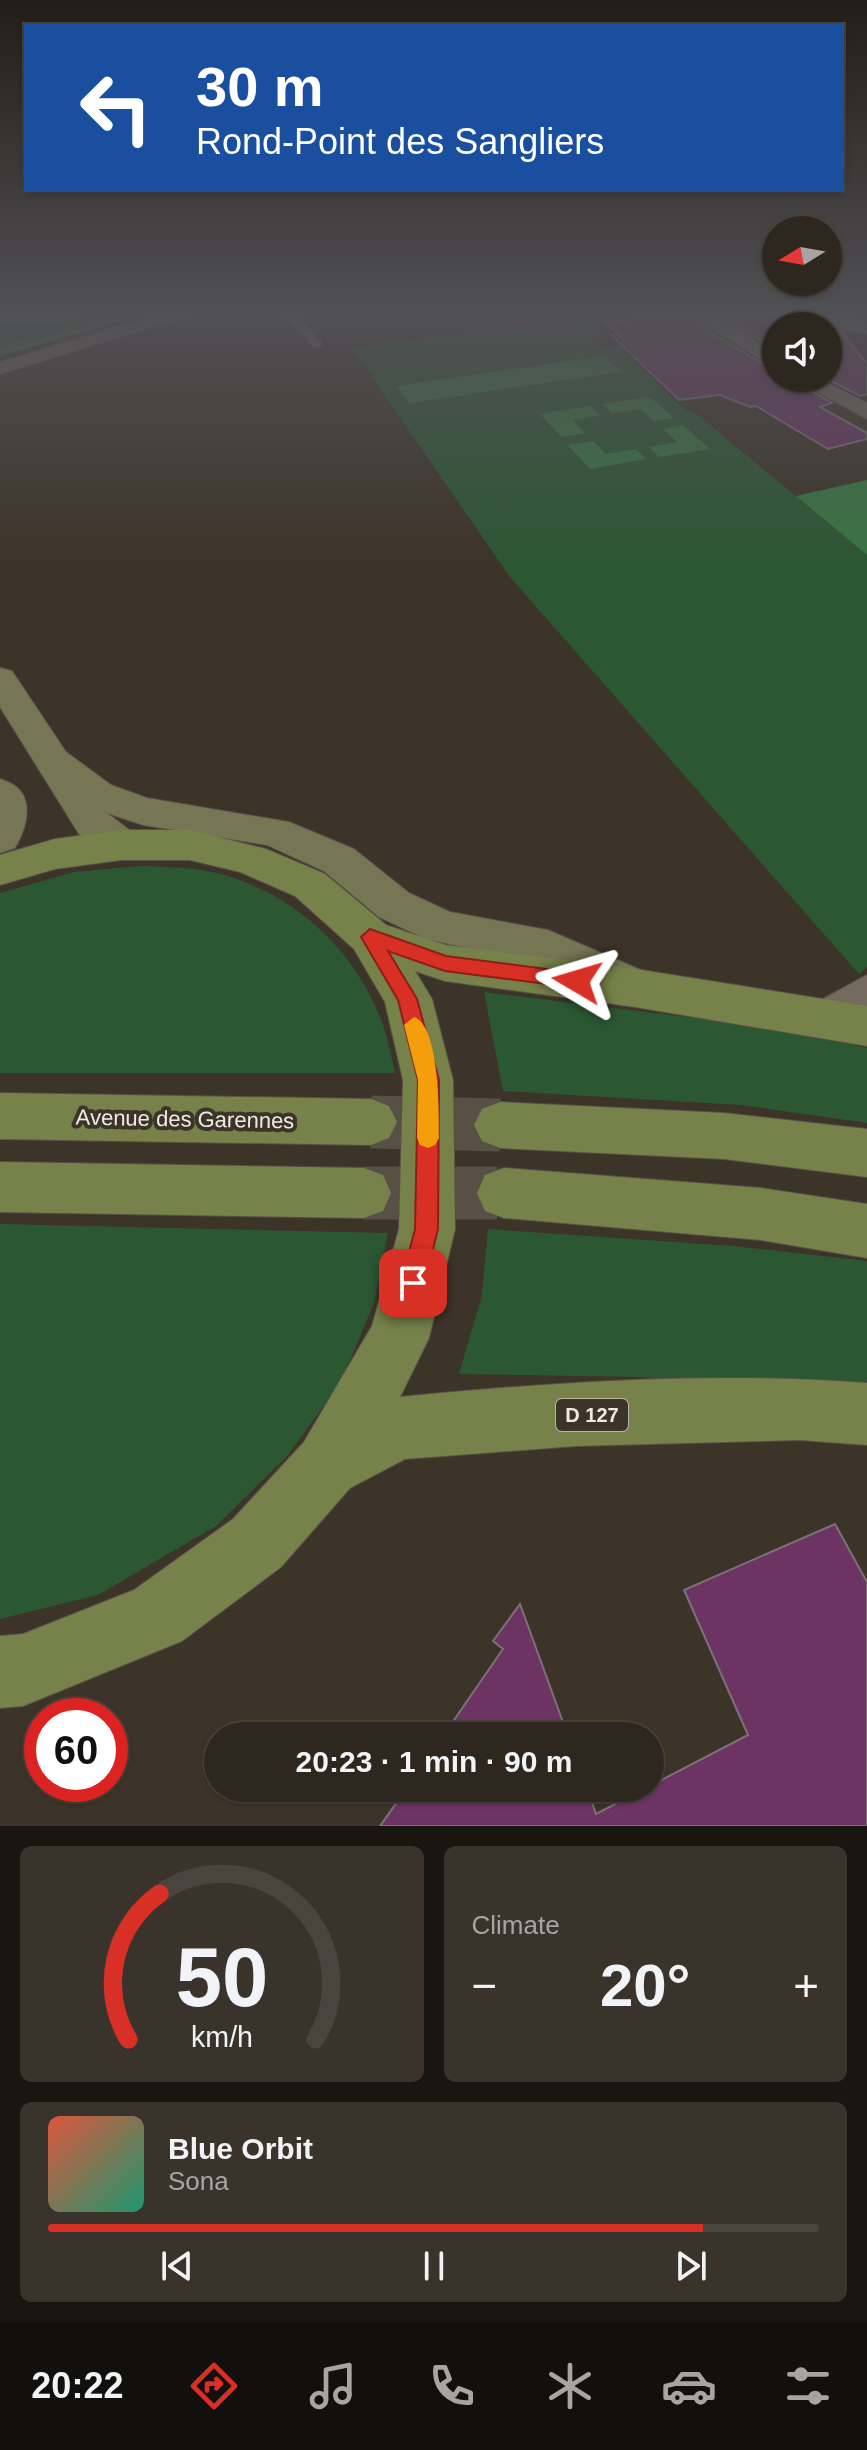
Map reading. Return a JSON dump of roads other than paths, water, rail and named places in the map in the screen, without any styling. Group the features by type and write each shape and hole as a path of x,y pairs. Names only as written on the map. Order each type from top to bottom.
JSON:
{"main road":[{"path":"0,870 55,854 121,845 190,845 251,860 310,885 370,937 408,999 428,1080 427,1229 399,1338 327,1465 257,1543 157,1616 23,1670 0,1672"},
{"path":"370,937 445,963 635,988 847,1022"},
{"name":"Avenue des Garennes","path":"0,1116 371,1122"},
{"path":"500,1125 724,1136 867,1153"},
{"path":"0,1187 364,1193"},
{"path":"504,1193 761,1214 867,1231"},
{"name":"D 127","path":"327,1465 400,1428 576,1415 800,1409 867,1414"}],"street":[{"path":"835,395 867,412"},
{"path":"0,679 93,824 121,845"},
{"path":"53,761 97,795 143,811 275,832 339,860 394,905 442,927 548,948 635,988"},
{"path":"0,792 7,800 6,826 0,838"},
{"path":"847,1022 867,991"}],"tunnel":[{"path":"371,1122 500,1125"},
{"path":"364,1193 504,1193"}]}
